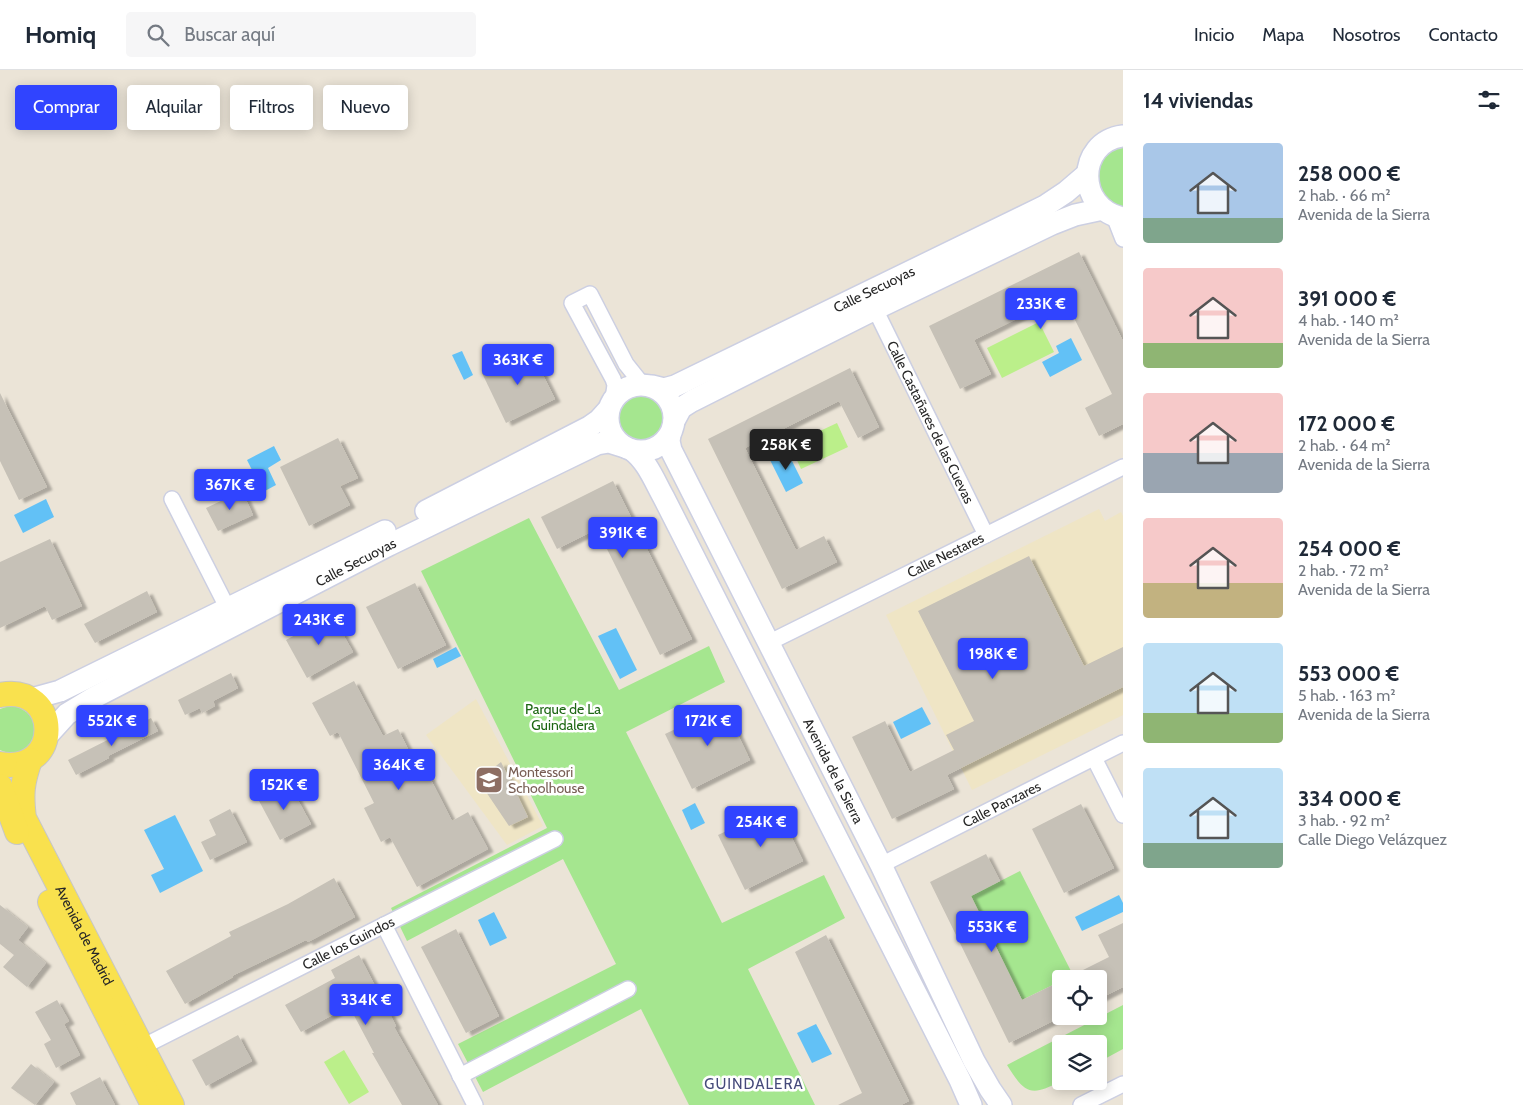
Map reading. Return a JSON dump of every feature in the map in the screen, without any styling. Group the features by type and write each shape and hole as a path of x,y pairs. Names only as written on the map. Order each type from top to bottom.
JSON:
{"main road":[{"path":"1113,214 1094,199 1088,187 1087,174 1090,161 1097,150 1106,142 1123,136"},
{"name":"Calle Secuoyas","path":"647,385 664,389 675,386 768,342 1045,206 1066,192 1087,174"},
{"name":"Calle Secuoyas","path":"672,428 681,408 692,401 874,309 1052,224 1080,213 1113,214"},
{"path":"647,385 662,392 670,400 674,410 672,428 663,443 654,449 643,452 629,449 616,441 610,432 608,421 610,405 621,391 631,386 647,385"},
{"name":"Calle Secuoyas","path":"31,699 60,690 228,609 589,427 599,420 610,405"},
{"name":"Avenida de la Sierra","path":"672,428 669,441 671,450 881,865 974,1061 990,1089 1002,1105"},
{"name":"Calle Secuoyas","path":"47,736 67,714 95,697 389,545 596,444 609,442 629,449"},
{"name":"Avenida de la Sierra","path":"629,449 639,455 660,490 971,1105"},
{"path":"0,695 9,693 21,694 31,699 39,706 47,725 47,736 38,754 20,764 10,766 0,764"},
{"name":"Avenida de Madrid","path":"30,760 24,777 21,797 24,818 172,1105"},
{"name":"Avenida de Madrid","path":"0,786 14,827 66,937 153,1105"}],"street":[{"path":"1113,214 1123,239"},
{"path":"610,405 615,385 613,379 572,303 590,294 630,370 647,385"},
{"name":"Calle Castañares de las Cuevas","path":"874,309 986,535"},
{"name":"Calle Nestares","path":"768,643 1123,467"},
{"path":"172,499 228,609"},
{"name":"Calle Panzares","path":"881,865 1123,743"},
{"path":"1094,758 1123,815"},
{"name":"Calle los Guindos","path":"142,1047 555,839"},
{"path":"384,926 475,1105"},
{"path":"460,1076 628,989"},
{"path":"1081,1105 1123,1084"}],"shaded area":[{"path":"1099,509 1105,521 1121,512 1123,516 1123,715 972,790 886,615"},
{"name":"Montessori Schoolhouse","path":"476,699 543,826 507,845 426,735"}],"green space":[{"path":"1123,140 1123,213 1097,195 1096,159"},
{"path":"1039,322 1054,352 1002,378 987,348"},
{"path":"642,386 661,392 668,401 670,412 664,435 660,439 651,444 637,445 625,441 617,433 613,422 613,411 617,400 627,391"},
{"path":"837,423 848,447 801,469 790,445"},
{"name":"Parque de La Guindalera","path":"529,518 619,690 709,646 725,682 626,732 722,923 824,875 845,918 748,969 815,1105 689,1105 641,1009 483,1092 458,1044 616,964 563,859 407,941 391,908 547,828 421,571"},
{"path":"14,706 25,711 32,719 35,728 29,745 21,751 12,753 0,750 0,709"},
{"path":"1020,871 1070,970 1052,970 1052,985 1022,1000 971,896"},
{"path":"1123,1005 1123,1049 1107,1058 1107,1035 1065,1035 1084,1025 1107,1025 1107,1013"},
{"path":"1052,1042 1052,1086 1035,1091 1030,1090 1019,1082 1007,1065"},
{"path":"344,1050 369,1092 349,1104 324,1062"}],"water":[{"path":"1071,338 1082,360 1050,377 1042,362 1059,353 1056,346"},
{"path":"462,351 473,375 464,380 452,355"},
{"path":"274,446 281,460 268,468 276,485 263,492 247,460"},
{"path":"787,451 803,483 786,492 770,460"},
{"path":"46,499 54,517 23,533 14,515"},
{"path":"616,628 637,670 620,679 598,636"},
{"path":"456,647 461,656 437,668 433,659"},
{"path":"922,707 931,724 901,739 893,722"},
{"path":"695,803 705,823 691,830 682,810"},
{"path":"175,815 203,871 160,893 151,875 164,869 144,830"},
{"path":"1119,895 1123,903 1123,912 1082,931 1075,917"},
{"path":"494,912 507,938 490,946 478,920"},
{"path":"816,1024 832,1054 812,1063 797,1033"}],"building":[{"path":"1079,252 1123,341 1123,424 1099,436 1085,408 1112,394 1063,296 974,340 991,374 960,389 929,326"},
{"path":"530,349 555,399 506,423 482,373"},
{"path":"850,368 879,427 858,438 839,401 745,448 796,550 824,536 837,562 782,589 708,439"},
{"path":"0,393 47,487 19,500 0,461"},
{"path":"338,438 358,478 340,486 350,505 309,526 280,467"},
{"path":"613,481 692,639 660,655 597,529 557,549 541,517"},
{"path":"242,491 253,515 218,531 206,508"},
{"path":"50,539 82,606 52,620 45,606 0,628 0,562"},
{"path":"1029,556 1084,666 1123,647 1123,687 947,775 954,789 892,819 852,737 885,721 910,772 954,750 946,735 974,721 918,611"},
{"path":"415,583 446,645 398,669 366,607"},
{"path":"147,591 157,612 95,643 84,624"},
{"path":"332,615 353,652 307,678 286,640"},
{"path":"231,673 238,688 213,701 215,706 202,713 200,708 185,715 178,700"},
{"path":"354,681 383,736 398,729 423,779 429,776 452,821 468,812 488,849 417,887 390,837 381,842 364,808 374,803 338,732 330,736 312,703"},
{"path":"724,706 750,760 692,789 665,734"},
{"path":"151,718 158,731 108,756 109,758 76,775 68,760"},
{"path":"501,762 528,817 509,826 478,780"},
{"path":"288,782 311,824 280,840 258,799"},
{"path":"1081,804 1114,868 1064,893 1032,829"},
{"path":"777,807 803,861 745,890 718,835"},
{"path":"230,809 247,842 210,860 201,842 216,835 209,820"},
{"path":"986,854 1000,881 971,896 1022,1000 1052,985 1052,1022 1009,1043 930,882"},
{"path":"334,878 355,917 308,942 306,940 232,976 185,1004 166,971 231,936 229,932 288,904"},
{"path":"0,905 28,927 18,940 46,963 27,987 3,967 14,955 0,944"},
{"path":"1123,923 1123,987 1107,995 1107,970 1083,970 1109,957 1098,935"},
{"path":"456,929 499,1016 466,1033 421,947"},
{"path":"826,935 909,1101 901,1105 838,1105 862,1093 795,952"},
{"path":"359,955 396,1026 394,1027 438,1105 402,1105 372,1053 374,1053 349,1006 301,1032 285,1005 335,978 331,970"},
{"path":"57,1000 69,1021 64,1024 80,1055 56,1068 44,1044 51,1040 35,1012"},
{"path":"238,1035 252,1061 206,1086 192,1060"},
{"path":"31,1064 54,1082 35,1105 11,1088"},
{"path":"100,1077 115,1105 76,1105 70,1093"}],"place":[{"name":"Montessori Schoolhouse","path":"489,780"}],"district":[{"name":"GUINDALERA","path":"754,1084"}]}
